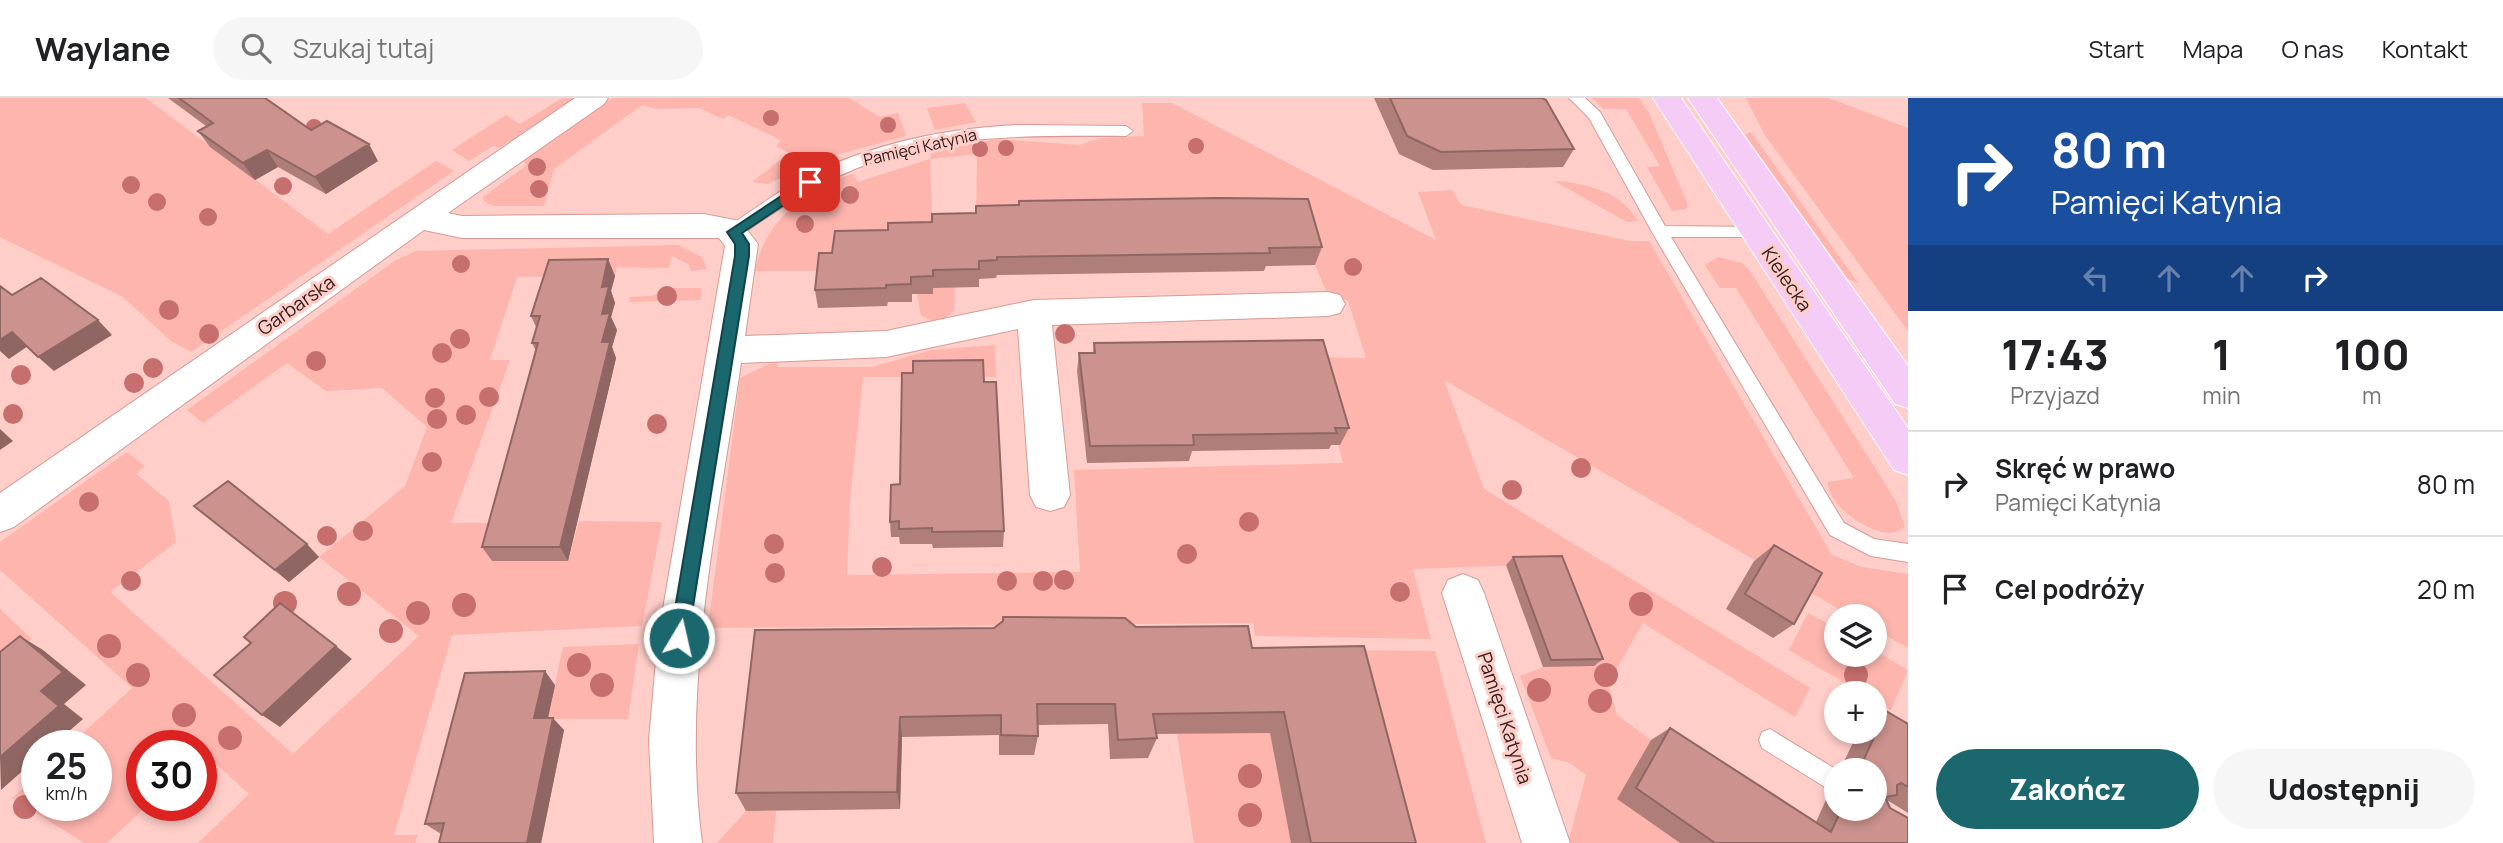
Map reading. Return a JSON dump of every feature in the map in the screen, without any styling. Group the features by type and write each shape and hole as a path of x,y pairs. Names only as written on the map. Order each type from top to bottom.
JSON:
{"main road":[{"name":"Kielecka","path":"1667,98 1908,458"},
{"name":"Kielecka","path":"1702,98 1908,394"}],"street":[{"name":"Garbarska","path":"0,515 419,218 594,98"},
{"path":"419,218 462,227 704,225 734,232 742,244 679,638 672,702 670,748 678,843"},
{"path":"726,350 886,344 1034,313 1328,304"},
{"path":"1034,313 1050,495"},
{"name":"Pamięci Katynia","path":"1463,593 1546,843"}],"lane":[{"path":"1576,98 1595,115 1660,232 1837,529 1871,547 1908,554"},
{"name":"Pamięci Katynia","path":"734,232 776,202 822,175 922,143 984,132 1126,131"},
{"path":"1660,232 1754,231"},
{"path":"1770,740 1824,775"}],"shaded area":[{"path":"0,98 146,98 328,234 436,161 454,171 191,352 171,341 123,297 0,237"},
{"path":"562,98 576,98 499,148 493,146 469,161 452,150 506,115 520,124"},
{"path":"612,98 849,98 880,117 898,113 906,136 824,158 768,184 752,182 789,153 776,146 781,140 728,115 723,119 699,108 656,109 642,105 554,169 544,206 493,206 484,201 483,197 527,165 521,159"},
{"path":"1592,98 1639,98 1649,113 1688,205 1686,209 1672,211 1647,167 1660,166 1626,109 1604,109"},
{"path":"1746,98 1829,98 1908,128 1908,331 1764,134"},
{"path":"965,103 976,122 935,130 927,108"},
{"path":"1142,103 1172,103 1436,240 1418,192 1452,190 1461,205 1630,241 1649,241 1832,555 1862,567 1908,574 1908,648 1887,636 1887,604 1830,604 1444,380 1484,489 1810,688 1795,717 1643,623 1608,684 1617,715 1651,740 1617,799 1680,843 1568,843 1586,775 1570,763 1551,758 1520,676 1543,667 1554,564 1413,569 1431,639 1255,636 1253,623 708,628 740,378 777,360 777,367 872,367 931,350 995,345 996,377 863,377 850,500 847,575 1080,572 1074,470 1343,463 1315,357 1366,358 1348,301 1327,293 1315,265 976,219 977,154 930,159 932,149 999,139 1079,145 1100,138 1144,136"},
{"path":"1751,132 1858,283 1848,279 1745,135"},
{"path":"930,159 933,232 834,271 755,271 760,253 778,222 804,198 853,174 858,182"},
{"path":"1554,181 1602,190 1622,202 1638,221 1627,222"},
{"path":"678,245 702,257 707,269 691,271 689,265 672,256 669,268 617,267 615,276 517,277 490,360 510,360 451,523 503,523 568,561 579,521 662,522 642,626 452,635 394,835 418,835 415,843 198,843 249,794 217,765 217,730 126,730 126,821 131,821 107,843 84,843 49,821 112,821 112,730 86,730 132,688 0,570 0,542 127,452 145,466 136,474 169,501 176,542 110,592 293,754 419,636 319,557 405,486 427,427 382,388 326,391 287,363 203,423 187,410 396,260 416,251"},
{"path":"1718,257 1742,263 1750,271 1896,501 1905,527 1889,533 1870,528 1850,516 1834,500 1828,482 1854,478 1736,288 1720,288 1705,265"},
{"path":"933,281 955,281 954,310 939,320 930,320 921,315 917,294 933,294"},
{"path":"670,288 702,288 700,300 629,302 630,297 652,296"},
{"path":"0,609 32,639 0,665"},
{"path":"1808,613 1824,622 1824,667 1887,667 1887,658 1908,670 1891,710 1887,708 1887,681 1842,681 1789,650"},
{"path":"639,644 628,719 547,719 563,647"},
{"path":"1236,649 1435,651 1486,843 1391,843"},
{"path":"1270,731 1291,843 1194,843 1177,734"},
{"path":"21,790 21,804 12,798"},
{"path":"746,811 776,811 773,843 717,843"}],"building":[{"path":"179,98 265,98 311,130 327,121 369,144 315,177 267,150 243,163 198,131 213,123"},
{"path":"1390,98 1542,98 1546,100 1574,149 1441,152 1407,136"},
{"path":"1308,199 1322,247 1269,248 1270,253 997,257 997,260 979,261 979,269 933,270 933,276 911,277 911,284 886,285 886,288 815,290 819,253 832,253 835,231 888,230 888,223 932,222 932,214 976,213 976,206 1019,205 1019,201"},
{"path":"608,259 602,287 609,286 602,314 610,313 602,342 610,342 560,547 482,547 538,343 532,343 540,316 531,316 549,260"},
{"path":"41,278 98,320 38,357 12,332 0,340 0,286 12,295"},
{"path":"1323,340 1349,428 1335,428 1337,433 1193,435 1194,445 1090,446 1079,353 1095,353 1094,343"},
{"path":"983,360 984,382 996,382 1004,531 932,532 932,528 899,529 899,521 890,522 891,485 900,484 902,373 913,373 913,361"},
{"path":"228,481 307,544 275,570 194,506"},
{"path":"1774,545 1822,573 1794,624 1745,594"},
{"path":"1562,556 1603,659 1551,660 1513,557"},
{"path":"280,603 336,646 262,715 214,675 251,643 244,637"},
{"path":"1003,617 1125,618 1136,627 1248,626 1252,648 1364,646 1416,843 1311,843 1284,712 1153,714 1157,738 1118,740 1115,704 1037,704 1038,736 1001,735 1001,715 900,717 897,792 736,793 755,630 994,628 1003,621"},
{"path":"20,636 63,672 41,691 59,706 31,730 21,730 21,739 0,757 0,652"},
{"path":"545,671 534,718 553,718 527,843 439,843 444,823 425,824 465,673"},
{"path":"1887,712 1908,724 1908,787 1901,783 1897,785 1897,795 1887,797 1887,758 1864,758 1871,744 1887,744"},
{"path":"1670,728 1831,832 1836,821 1887,821 1887,801 1890,808 1908,818 1908,843 1715,843 1636,788"}],"route":[{"path":"679,638 742,256 742,244 734,232 797,188 810,182"}]}
